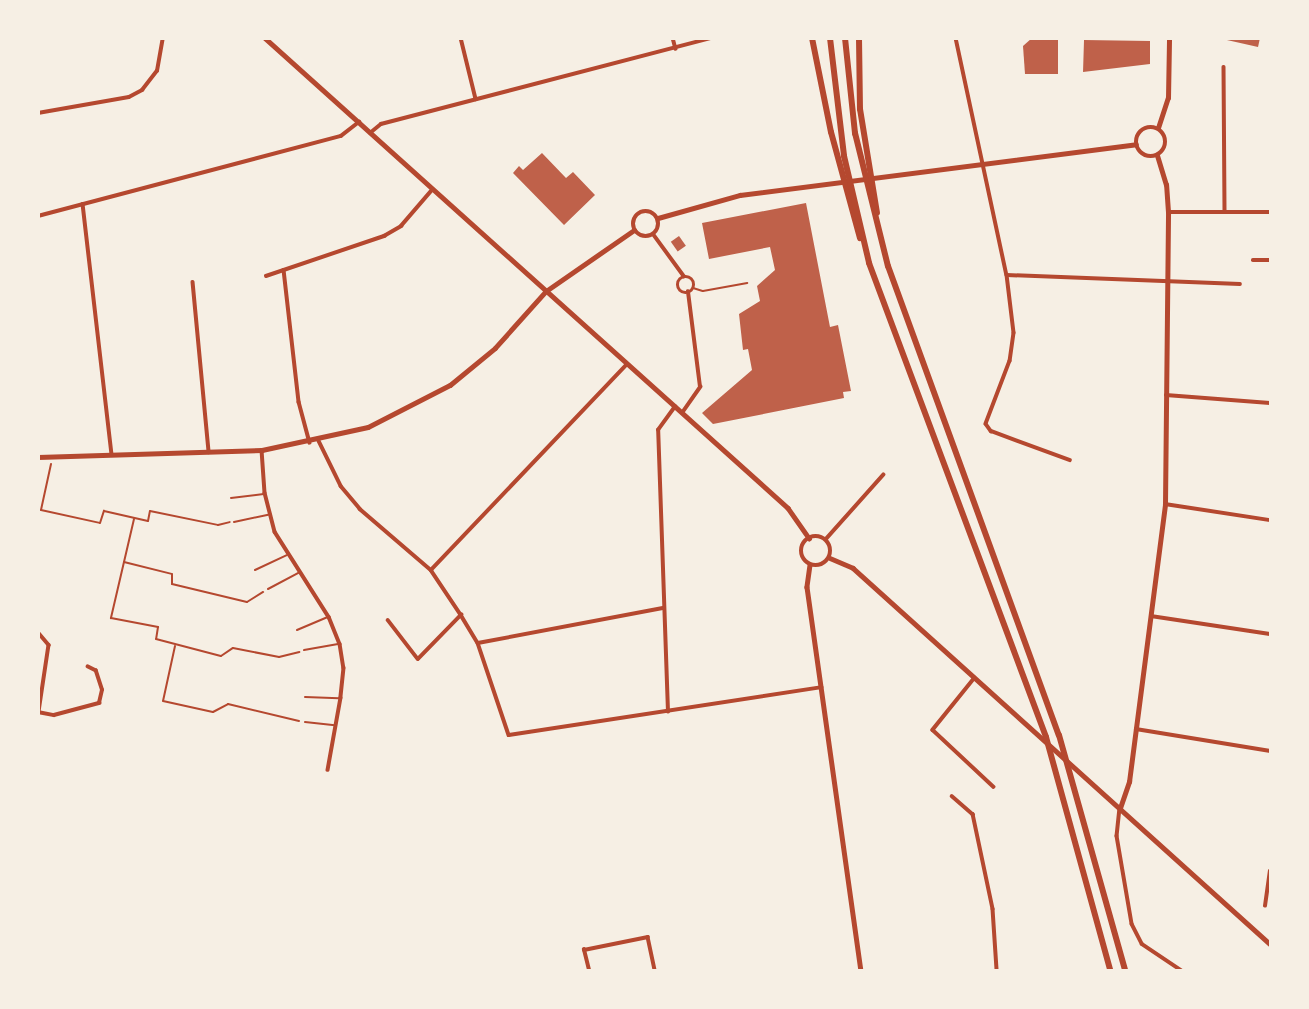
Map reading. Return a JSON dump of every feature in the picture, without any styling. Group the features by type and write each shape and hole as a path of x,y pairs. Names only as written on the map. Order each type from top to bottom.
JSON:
{"main road":[{"path":"812,38 840,168 869,263 1046,737 1110,971"},
{"path":"830,38 844,156 869,263"},
{"path":"845,38 855,133 879,232 908,326 1059,735 1125,971"},
{"path":"859,38 860,109 879,232"}],"street":[{"path":"38,113 130,97 142,90 157,71 163,38"},
{"path":"265,38 788,508 809,538 826,540"},
{"path":"461,38 477,99"},
{"path":"673,38 676,49"},
{"path":"370,133 381,124 711,38"},
{"path":"956,38 1007,275 1014,333 1010,361 986,424 991,431 1070,460"},
{"path":"1158,128 1168,103 1169,38"},
{"path":"1224,67 1225,212"},
{"path":"38,216 341,135 359,122"},
{"path":"1136,144 1144,128 1158,128"},
{"path":"1157,156 1167,142 1158,128"},
{"path":"658,218 740,195 1136,144"},
{"path":"1136,144 1144,155 1157,156"},
{"path":"1157,156 1166,185 1167,212 1165,504 1128,791 1120,808 1117,836 1132,924 1142,944 1181,971"},
{"path":"266,276 384,236 401,226 432,190"},
{"path":"83,204 112,454"},
{"path":"38,457 262,450 319,441 390,418 450,385 495,348 546,291 634,230 639,212 648,210 658,218"},
{"path":"1167,212 1270,212"},
{"path":"658,218 654,235 684,276 692,280 693,288 688,292"},
{"path":"634,230 641,236 654,235"},
{"path":"1254,260 1270,260"},
{"path":"284,270 299,402 310,443"},
{"path":"1007,275 1240,284"},
{"path":"684,276 678,286 688,292"},
{"path":"193,282 209,452"},
{"path":"681,412 700,387 688,292"},
{"path":"431,570 627,364"},
{"path":"1166,395 1270,403"},
{"path":"668,712 658,430 675,407"},
{"path":"319,441 328,465 360,509 431,570 461,615 478,643 509,735 821,687"},
{"path":"262,450 269,514 288,555 329,617 340,644 341,698 328,769"},
{"path":"826,540 883,475"},
{"path":"1165,504 1270,520"},
{"path":"809,538 802,554 810,565 807,587 860,971"},
{"path":"826,540 830,558"},
{"path":"810,565 824,564 830,558"},
{"path":"830,558 853,568 1270,944"},
{"path":"478,643 664,608"},
{"path":"388,620 418,659 461,615"},
{"path":"1151,616 1270,634"},
{"path":"38,632 49,645 39,712 54,715 99,703 102,690 96,671 88,667"},
{"path":"975,678 933,730 994,787"},
{"path":"1136,729 1270,751"},
{"path":"952,796 973,814 993,909 997,971"},
{"path":"1265,906 1270,872"},
{"path":"589,971 584,950 648,937 655,971"}],"lane":[{"path":"693,288 703,291 747,283"},
{"path":"231,498 265,494"},
{"path":"234,522 269,514"},
{"path":"255,570 288,555"},
{"path":"268,589 301,571"},
{"path":"297,630 329,617"},
{"path":"304,650 340,644"},
{"path":"305,696 341,698"},
{"path":"305,722 337,725"}],"path":[{"path":"53,457 41,510 100,523 104,512 148,521 150,511 218,525 234,522"},
{"path":"134,519 111,618 158,627 156,639 221,656 233,648 279,657 304,650"},
{"path":"123,562 172,574 172,584 247,602 268,589"},
{"path":"175,645 163,701 213,712 228,704 305,722"}],"building":[{"path":"1032,38 1058,38 1058,74 1025,74 1023,46"},
{"path":"1218,38 1260,38 1258,47"},
{"path":"1084,40 1150,41 1150,64 1083,72"},
{"path":"542,153 566,178 573,172 595,195 564,225 513,173 519,166 523,170"},
{"path":"806,203 830,327 838,325 851,391 843,392 844,398 713,424 702,413 752,370 748,349 743,350 739,314 760,301 757,286 775,270 770,247 709,259 702,223"},
{"path":"679,236 686,246 678,252 671,242"}]}
